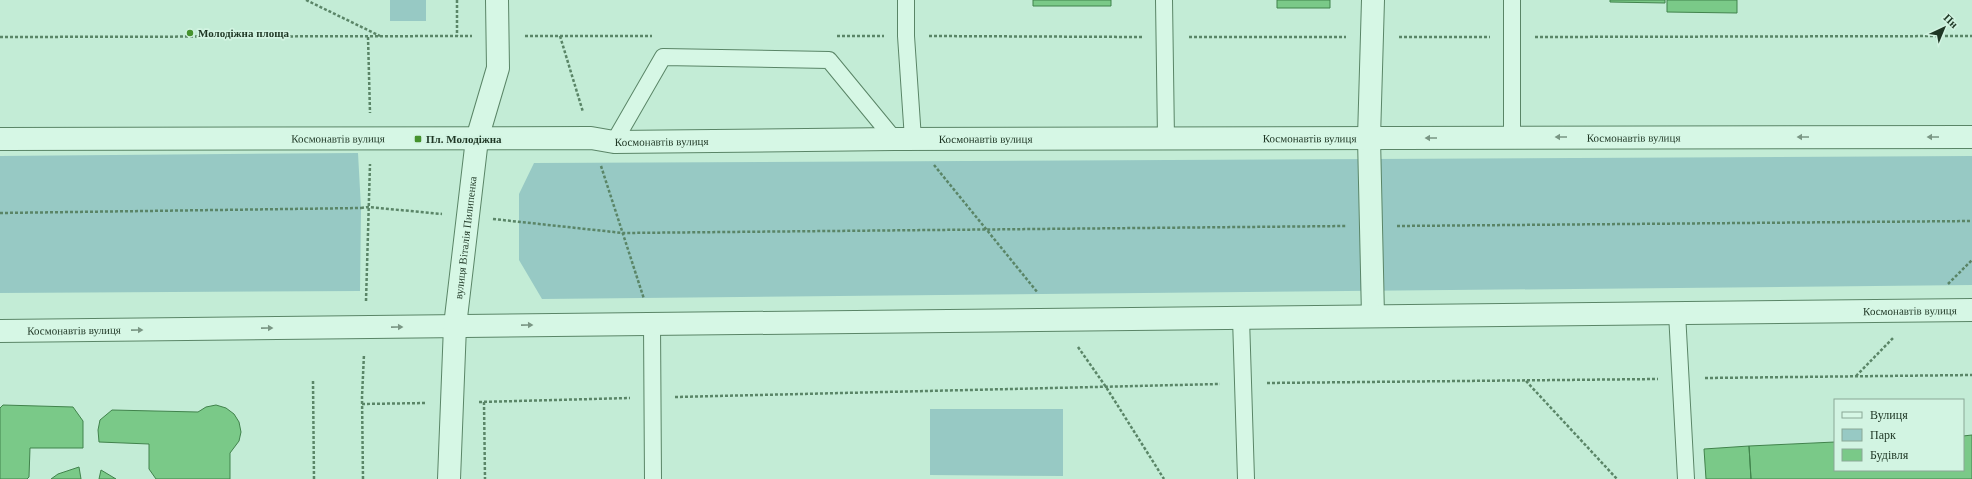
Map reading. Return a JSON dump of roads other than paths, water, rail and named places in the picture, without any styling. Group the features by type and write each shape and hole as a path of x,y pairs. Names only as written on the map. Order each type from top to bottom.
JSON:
{"street":[{"name":"вулиця Віталія Пилипенка","path":"449,479 455,326 477,139 498,68 497,0"},
{"path":"1372,0 1369,138 1372,316"},
{"name":"Космонавтів вулиця","path":"0,139 591,138 614,142 1166,138 1972,137"},
{"name":"Космонавтів вулиця","path":"0,331 1972,310"}],"lane":[{"path":"904,139 906,0"},
{"path":"1164,0 1166,138"},
{"path":"1512,0 1512,138"},
{"path":"614,142 663,57 829,60 904,139"},
{"path":"1678,313 1686,479"},
{"path":"1241,318 1246,479"},
{"path":"652,324 653,479"}],"place":[{"name":"Молодіжна площа","path":"190,33"},
{"name":"Пл. Молодіжна","path":"418,139"}]}
